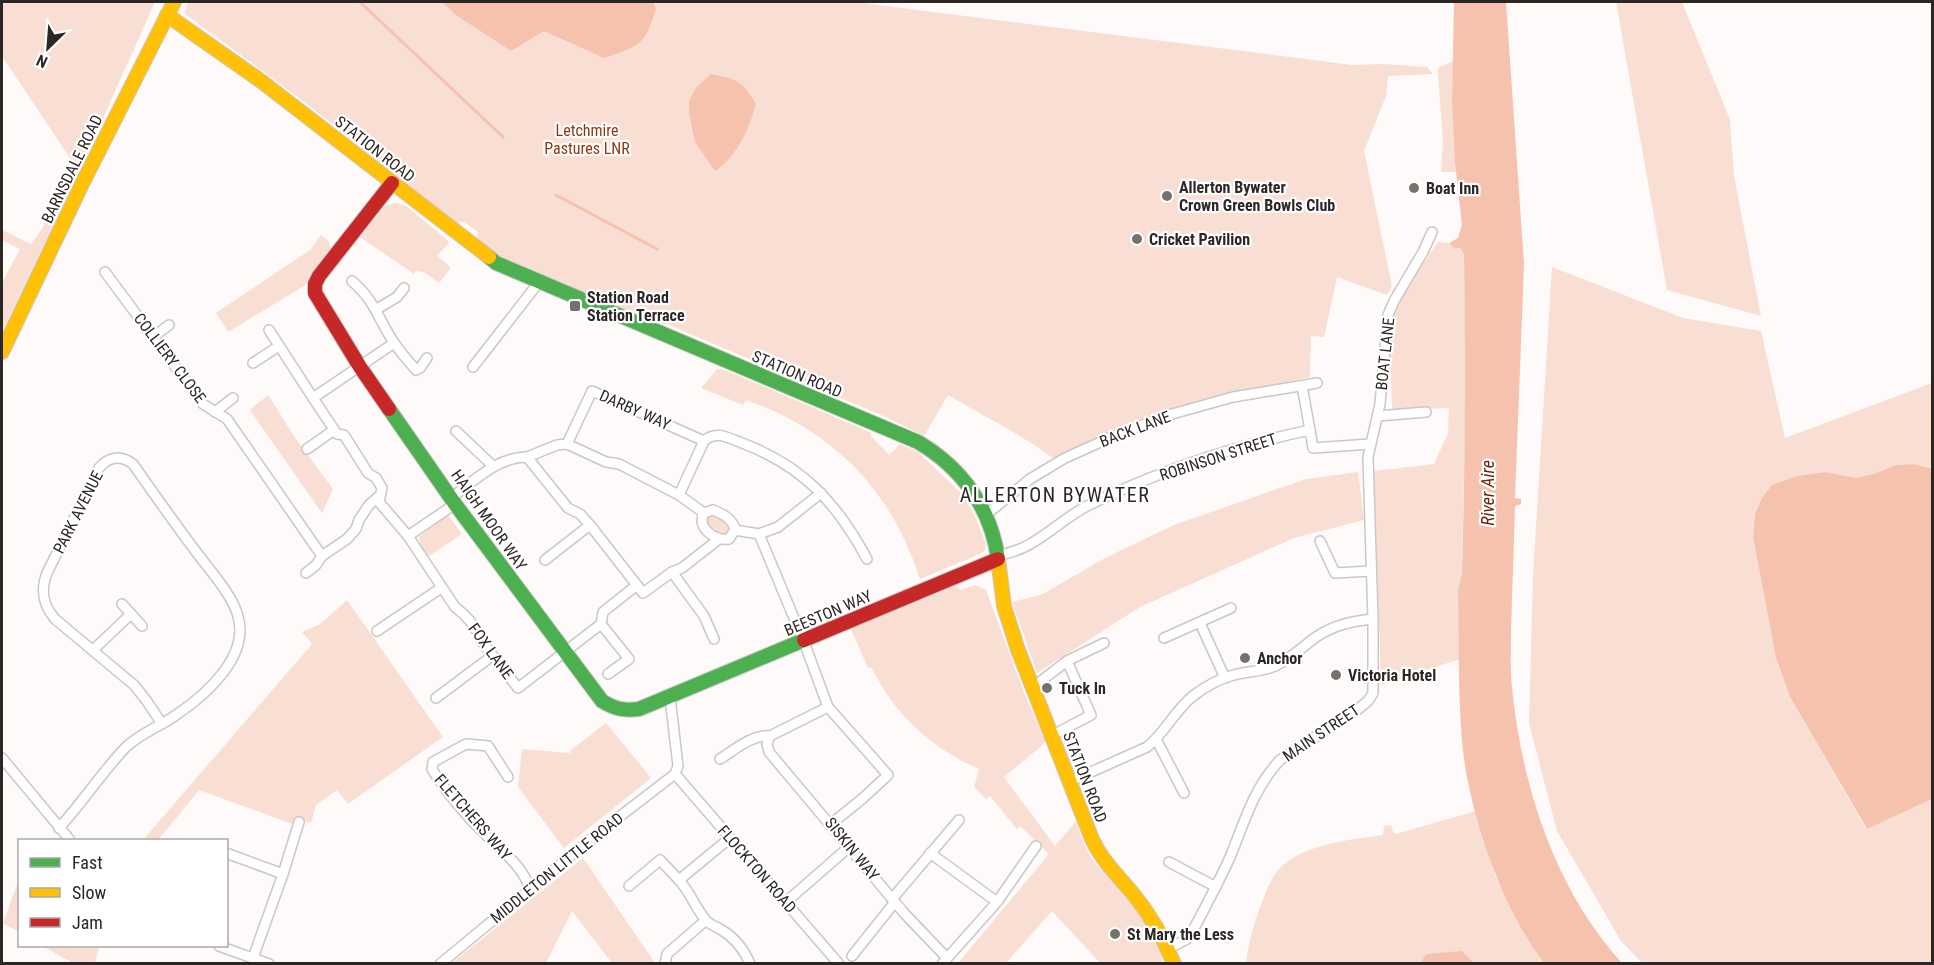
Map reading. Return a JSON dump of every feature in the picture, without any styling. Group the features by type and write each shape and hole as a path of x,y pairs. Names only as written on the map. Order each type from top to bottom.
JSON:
{"street":[{"name":"BARNSDALE ROAD","path":"2,352 81,186 174,2"},
{"name":"STATION ROAD","path":"167,15 261,81 496,263 918,442 955,470 967,483 992,525 1004,605 1032,688 1071,781 1093,842 1106,862 1149,914 1174,963"},
{"name":"HAIGH MOOR WAY","path":"392,183 319,276 315,284 315,293 360,367 453,501 603,701 613,708 624,711 639,709 670,697"},
{"name":"BOAT LANE","path":"1378,416 1388,315 1432,232"},
{"name":"COLLIERY CLOSE","path":"105,272 203,404 227,419 322,556"},
{"path":"352,282 364,291 377,309 394,343 416,370 428,358"},
{"path":"473,367 539,282"},
{"path":"377,309 397,297 404,288"},
{"path":"153,337 169,325"},
{"name":"FOX LANE","path":"269,330 334,430 337,434 344,435 368,473 376,478 382,488 379,502 408,536 441,588 455,607 465,614 492,656 518,688 566,651"},
{"path":"313,398 394,343"},
{"path":"253,363 279,346"},
{"name":"BACK LANE","path":"987,514 1030,479 1065,458 1114,436 1165,416 1233,397 1317,383"},
{"path":"1302,386 1313,448 1370,444"},
{"name":"DARBY WAY","path":"567,444 592,391 704,441"},
{"path":"215,412 233,398"},
{"path":"1378,416 1426,412"},
{"name":"MAIN STREET","path":"1168,949 1187,939 1191,934 1216,887 1254,796 1272,768 1280,760 1357,710 1368,701 1373,693 1373,619 1367,469 1370,444 1378,416"},
{"path":"307,449 334,430"},
{"name":"ROBINSON STREET","path":"998,557 1018,551 1087,506 1169,471 1241,447 1310,430"},
{"path":"456,431 493,466"},
{"path":"679,495 704,441 710,436 721,435 762,451 791,467 821,493 845,522 867,559"},
{"path":"408,536 493,466 514,459 527,458 557,445 567,444 606,462 619,464 679,495 704,513"},
{"path":"527,458 568,508 580,514 590,525 640,589"},
{"name":"PARK AVENUE","path":"59,828 124,749 146,731 162,724 196,700 220,675 239,640 240,623 235,607 133,464 123,459 107,460 99,468 44,581 43,597 50,612 134,685 162,724"},
{"path":"735,530 759,534 778,527 821,493"},
{"path":"306,573 316,566 322,556 356,530 359,520 369,505 379,496"},
{"path":"713,510 734,524 735,530 729,539 719,538 703,526 701,519 704,513 713,510"},
{"path":"545,560 590,525"},
{"path":"759,534 828,707 888,774 831,824"},
{"path":"566,651 601,624 603,612 640,589 682,568 719,538"},
{"path":"1320,541 1335,573 1371,571"},
{"name":"BEESTON WAY","path":"670,697 804,642 998,557"},
{"path":"672,572 704,616 714,639"},
{"path":"377,632 441,588"},
{"path":"122,604 142,626"},
{"path":"1164,638 1231,608"},
{"path":"93,650 131,614"},
{"path":"1071,781 1136,754 1156,739 1188,700 1225,678 1272,667 1288,659 1331,628 1353,620 1373,619"},
{"path":"1200,623 1225,678"},
{"path":"601,624 629,659 609,674"},
{"path":"1032,688 1067,661 1104,643"},
{"path":"436,698 492,656"},
{"path":"1051,736 1091,715 1067,661"},
{"path":"670,697 678,766 675,774"},
{"path":"720,759 762,735 770,736 828,707"},
{"name":"SISKIN WAY","path":"770,736 767,744 769,752 944,961"},
{"path":"1156,739 1184,792"},
{"name":"FLETCHERS WAY","path":"508,777 488,746 466,744 433,762 432,770 484,833 495,842 528,880 530,890"},
{"path":"2,758 69,839"},
{"name":"FLOCKTON ROAD","path":"675,774 839,963"},
{"name":"MIDDLETON LITTLE ROAD","path":"440,963 675,774"},
{"path":"852,956 930,853 959,820"},
{"path":"253,958 299,822"},
{"path":"679,880 730,838"},
{"path":"944,961 997,902 1036,846"},
{"path":"786,902 849,847"},
{"path":"930,853 997,902"},
{"path":"228,854 283,874"},
{"path":"629,886 660,860 692,897 705,921 738,943 750,963"},
{"path":"1169,862 1216,887"},
{"path":"665,963 667,954 705,921"},
{"path":"224,947 269,963"}],"green space":[{"path":"2,2 155,2 82,165 2,332 2,283 20,249 2,240 2,230 31,244 42,229 70,158 2,56"},
{"name":"Letchmire Pastures LNR","path":"189,2 855,2 1352,65 1383,64 1427,67 1433,74 1388,76 1386,96 1364,151 1392,286 1387,295 1337,277 1324,337 1311,336 1310,377 1205,399 1140,420 1054,459 1015,433 948,395 924,436 888,418 667,324 505,261 477,240 478,232 464,222 455,223 307,104 184,13"},
{"path":"1616,2 1682,2 1730,120 1734,176 1761,316 1667,290"},
{"path":"1453,61 1452,101 1456,172 1441,172 1443,141 1438,68"},
{"path":"395,203 406,206 449,243 437,256 451,268 439,283 424,272 416,271 414,274 360,237 385,206"},
{"path":"321,235 329,242 331,250 304,286 228,332 216,313 310,250"},
{"path":"1438,242 1449,243 1460,248 1464,253 1466,371 1462,573 1458,589 1460,659 1381,685 1374,471 1434,464 1448,433 1449,408 1392,410 1391,332 1400,300"},
{"path":"1552,267 1683,318 1761,331 1785,438 1932,383 1932,469 1914,464 1896,465 1857,478 1825,472 1797,476 1773,485 1762,498 1755,514 1753,537 1776,658 1790,697 1866,829 1932,799 1932,963 1642,963 1621,941 1557,831 1529,723 1533,575"},
{"path":"717,369 725,370 872,433 870,435 889,455 900,444 918,452 964,496 986,544 985,550 920,579 908,547 893,518 875,491 855,468 832,447 778,413 746,400 743,405 701,388"},
{"path":"268,395 296,439 333,489 322,513 250,410"},
{"path":"1358,472 1364,520 1294,538 1140,607 1037,673 1012,602 1041,595 1107,557 1174,525 1306,479"},
{"path":"712,514 720,517 729,525 731,528 728,534 717,532 712,528 707,518"},
{"path":"448,515 462,534 429,556 420,547 419,537"},
{"path":"957,585 960,590 975,585 986,590 1025,695 1046,742 1004,777 1055,846 1076,821 1090,856 1134,906 1154,935 1160,949 1162,963 1100,963 1052,911 1006,963 958,963 1049,854 1020,826 1017,829 990,796 986,799 974,787 979,769 945,751 903,715 871,667 868,668 851,629"},
{"path":"347,600 443,737 348,804 337,790 316,805 311,823 295,818 292,824 199,790 159,839 144,839 312,644 302,632 320,624"},
{"path":"606,723 651,778 564,848 518,787 522,749 570,753"},
{"path":"1476,811 1495,875 1544,963 1246,964 1253,930 1268,888 1283,865 1295,857 1324,845 1383,835 1384,826 1391,825 1396,834"},
{"path":"583,858 655,963 612,963 572,911 546,963 452,963"},
{"path":"18,882 18,931 3,923"},
{"path":"44,947 99,947 95,963 73,963"}],"water":[{"path":"442,2 653,2 656,9 648,31 639,43 604,58 544,31 511,51 456,15"},
{"name":"River Aire","path":"1454,2 1506,2 1524,264 1515,498 1521,499 1521,504 1515,506 1511,633 1511,681 1517,725 1534,799 1560,870 1598,934 1622,963 1544,963 1512,912 1499,882 1477,818 1469,786 1460,709 1458,589 1462,573 1464,493 1464,254 1460,248 1454,248 1449,243 1458,238 1462,225 1455,163 1452,101"},
{"path":"711,74 738,82 747,90 756,104 741,142 730,158 715,171 695,142 689,114 689,101 696,88"},
{"path":"1914,464 1932,469 1932,799 1867,829 1790,697 1776,658 1753,537 1755,514 1762,498 1772,485 1797,476 1825,472 1857,478 1896,465"},
{"path":"1462,951 1474,963 1421,963 1426,954"}],"waterway":[{"path":"360,2 503,137"},
{"path":"556,195 657,249"}],"traffic: fast":[{"path":"489,257 496,263 918,442 948,464 972,491 989,523 998,559"},
{"path":"389,409 455,504 602,701 607,704 620,709 639,709 804,640"}],"traffic: slow":[{"path":"2,352 81,186 174,2"},
{"path":"167,15 261,81 489,257"},
{"path":"998,559 1004,606 1018,650 1092,839 1106,862 1151,919 1174,964"}],"traffic: jam":[{"path":"389,409 360,367 315,293 315,284 392,183"},
{"path":"804,640 998,559"}],"place":[{"name":"Boat Inn","path":"1414,188"},
{"name":"Allerton Bywater Crown Green Bowls Club","path":"1167,196"},
{"name":"Cricket Pavilion","path":"1137,239"},
{"name":"Station Road Station Terrace","path":"575,306"},
{"name":"Anchor","path":"1245,658"},
{"name":"Victoria Hotel","path":"1336,675"},
{"name":"Tuck In","path":"1047,688"},
{"name":"St Mary the Less","path":"1115,934"}],"district":[{"name":"ALLERTON BYWATER","path":"1055,495"}]}
